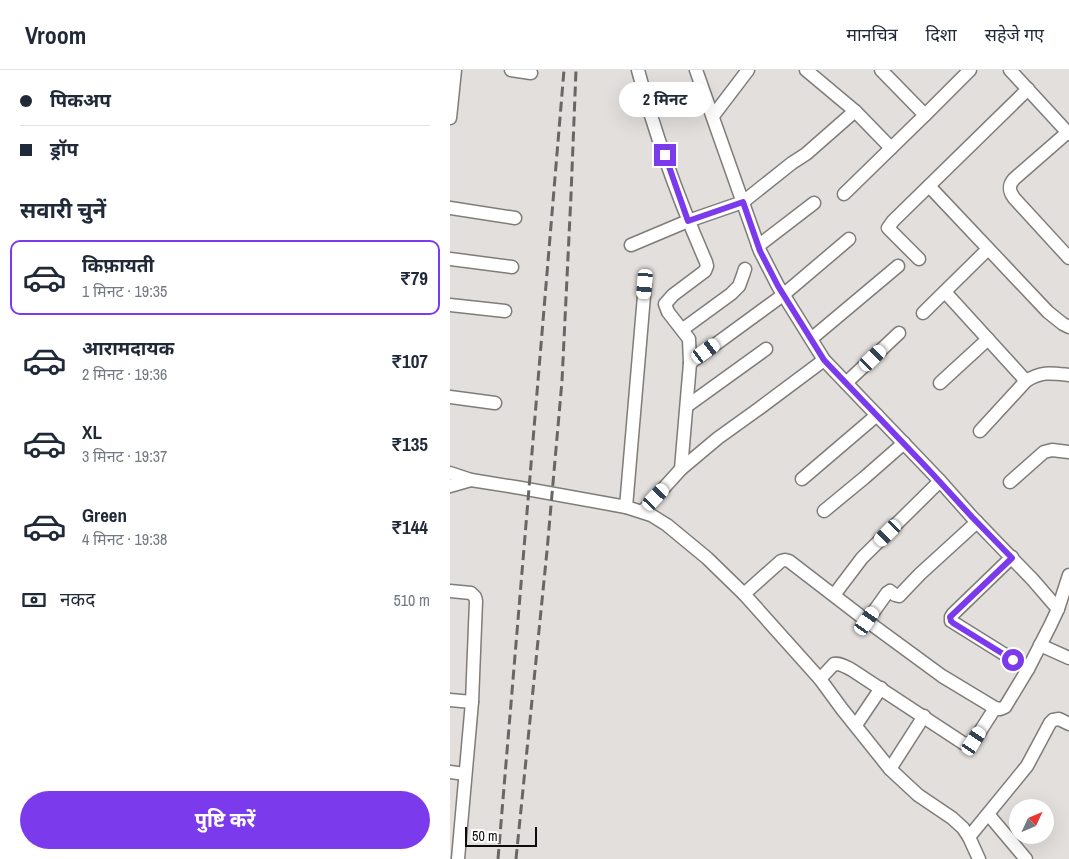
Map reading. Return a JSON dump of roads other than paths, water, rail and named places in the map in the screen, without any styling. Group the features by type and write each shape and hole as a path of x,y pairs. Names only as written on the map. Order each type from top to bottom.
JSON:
{"street":[{"path":"511,70 531,73"},
{"path":"638,70 647,106 688,221 707,266 705,271 673,295 665,304 668,312 689,339 690,362 681,469"},
{"path":"696,70 758,246 783,295 824,360 1033,580 1058,609"},
{"path":"713,116 748,70"},
{"path":"806,70 856,111 891,148"},
{"path":"881,70 925,115"},
{"path":"844,194 970,70"},
{"path":"1014,71 1068,133 1014,179 1010,183 1009,190 1014,198 1069,258"},
{"path":"450,118 453,73"},
{"path":"919,259 888,228 1028,89"},
{"path":"631,245 688,221 743,202 806,154 856,111"},
{"path":"929,186 1048,312 1069,327"},
{"path":"758,246 814,203"},
{"path":"450,208 515,218"},
{"path":"690,362 783,295 849,239"},
{"path":"922,313 988,249"},
{"path":"450,259 512,267"},
{"path":"811,339 898,266"},
{"path":"682,329 731,294 739,286 745,269"},
{"path":"626,507 645,284"},
{"path":"945,292 1026,381"},
{"path":"450,305 505,311"},
{"path":"846,383 899,333"},
{"path":"940,383 988,339"},
{"path":"687,406 766,349"},
{"path":"643,511 681,469 718,438 824,360"},
{"path":"980,431 1026,381 1045,372 1069,375"},
{"path":"450,397 495,403"},
{"path":"802,479 877,415"},
{"path":"824,510 904,443"},
{"path":"1010,482 1044,452 1052,450 1069,452"},
{"path":"450,474 471,480 626,507 643,511 667,525 708,558 744,594 820,679 890,769 918,795 952,818 963,828 979,859"},
{"path":"450,486 471,480"},
{"path":"834,595 862,558 940,482"},
{"path":"867,621 887,593 890,591 899,596 925,569 977,522"},
{"path":"1012,558 950,617 951,621 1028,669"},
{"path":"744,594 780,561 785,560 793,563 942,676 995,708 1000,709 1005,707 1028,669 1066,592 1069,575"},
{"path":"450,591 471,593 476,599 472,702 458,859"},
{"path":"1040,645 1069,658"},
{"path":"820,679 830,667 838,663 881,688 963,743 968,744 974,741 995,708"},
{"path":"856,725 881,688"},
{"path":"450,700 472,702"},
{"path":"890,769 924,716"},
{"path":"969,837 1027,766 1053,720 1059,719 1069,724"},
{"path":"450,772 465,774"},
{"path":"988,814 1026,859"}],"railway":[{"path":"498,859 564,70"},
{"path":"516,859 562,381 576,70"}]}
